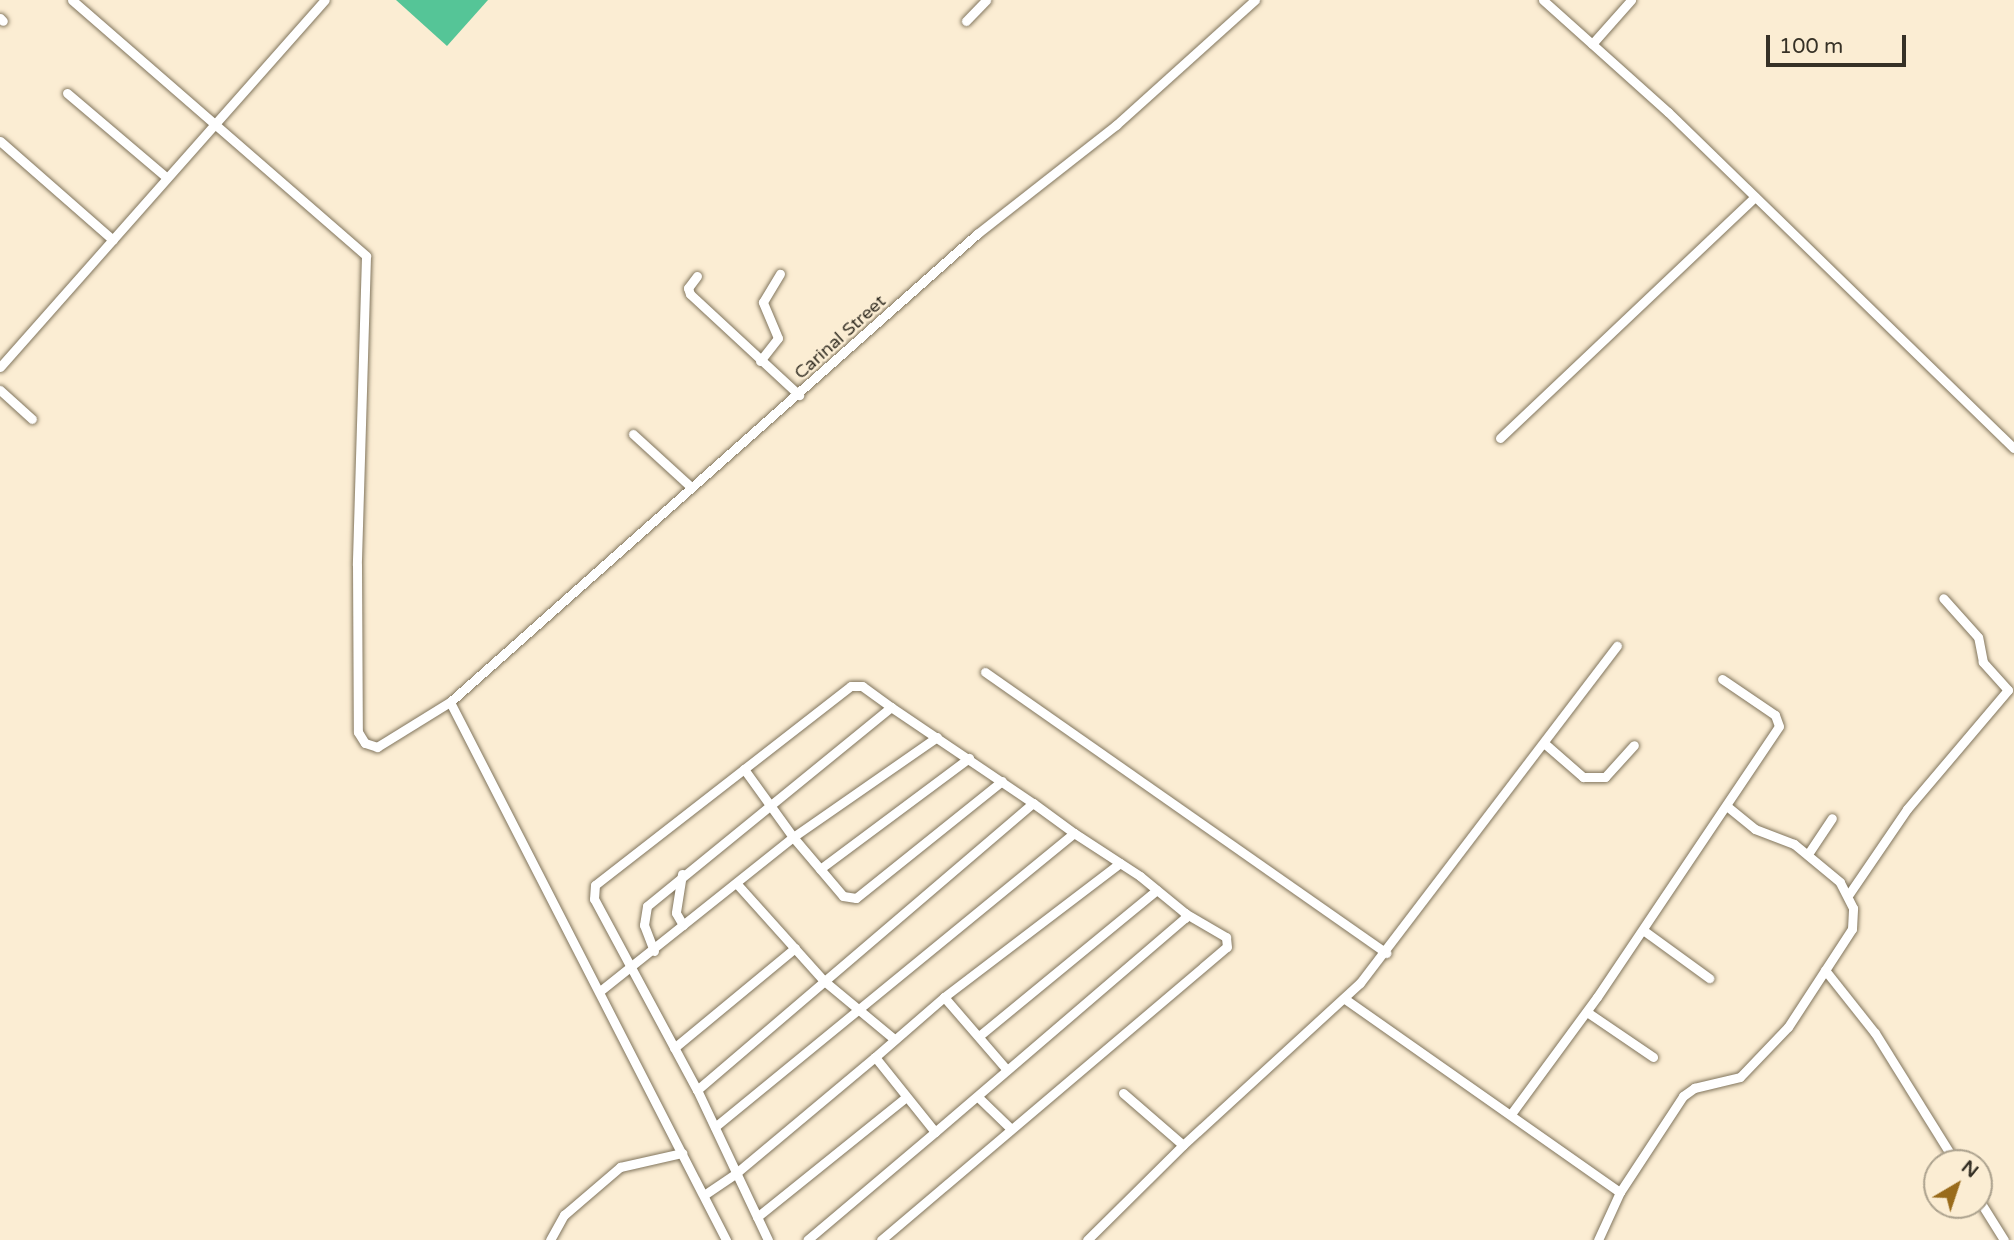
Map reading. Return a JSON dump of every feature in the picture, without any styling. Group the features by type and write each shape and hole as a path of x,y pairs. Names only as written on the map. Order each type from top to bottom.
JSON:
{"street":[{"path":"72,0 214,125"},
{"path":"0,367 325,0"},
{"path":"966,21 986,0"},
{"name":"Carinal Street","path":"214,125 366,256 357,565 358,732 365,743 377,747 450,702 691,487 799,395 977,234 1116,125 1255,0"},
{"path":"1544,0 1755,197 2014,448"},
{"path":"1592,44 1631,0"},
{"path":"67,93 166,177"},
{"path":"0,141 113,240"},
{"path":"1500,438 1755,197"},
{"path":"760,361 778,338 764,302 780,274"},
{"path":"697,276 688,288 690,295 799,395"},
{"path":"0,390 32,419"},
{"path":"633,434 691,487"},
{"path":"1598,1240 1620,1192 1683,1096 1694,1088 1740,1077 1788,1027 1852,929 1849,894 1908,809 2008,690 1983,662 1978,637 1943,598"},
{"path":"1087,1240 1182,1145 1345,999 1386,953 1617,646"},
{"path":"985,672 1386,953"},
{"path":"1511,1114 1587,1012 1643,930 1727,806 1780,720 1722,680"},
{"path":"768,1240 697,1090 594,899 598,880 851,686 862,686 1120,863 1185,913 1226,937 1227,947 1010,1128 881,1240"},
{"path":"450,702 726,1240"},
{"path":"654,951 645,933 644,913 682,874 891,707"},
{"path":"600,991 654,951 793,836 937,737"},
{"path":"1544,743 1583,777 1605,777 1634,745"},
{"path":"820,869 969,758"},
{"path":"744,769 793,836 843,896 856,898 1002,781"},
{"path":"697,1090 1033,803"},
{"path":"1727,806 1755,829 1808,854 1849,894"},
{"path":"1808,854 1832,818"},
{"path":"715,1127 858,1007 1074,833"},
{"path":"704,1195 735,1174 944,997 1120,863"},
{"path":"682,874 676,913 683,925"},
{"path":"737,884 823,980 894,1040"},
{"path":"979,1036 1157,890"},
{"path":"807,1240 1182,923 1185,913"},
{"path":"1643,930 1709,978"},
{"path":"674,1048 795,948"},
{"path":"1825,970 1875,1033 1947,1149"},
{"path":"944,997 1007,1070"},
{"path":"1345,999 1620,1192"},
{"path":"1587,1012 1653,1058"},
{"path":"875,1057 935,1132"},
{"path":"1123,1093 1182,1145"},
{"path":"757,1217 906,1097"},
{"path":"978,1097 1010,1128"},
{"path":"550,1240 564,1215 620,1167 682,1153"},
{"path":"1991,1219 2004,1240"}],"green space":[{"path":"396,0 488,0 447,46"}]}
